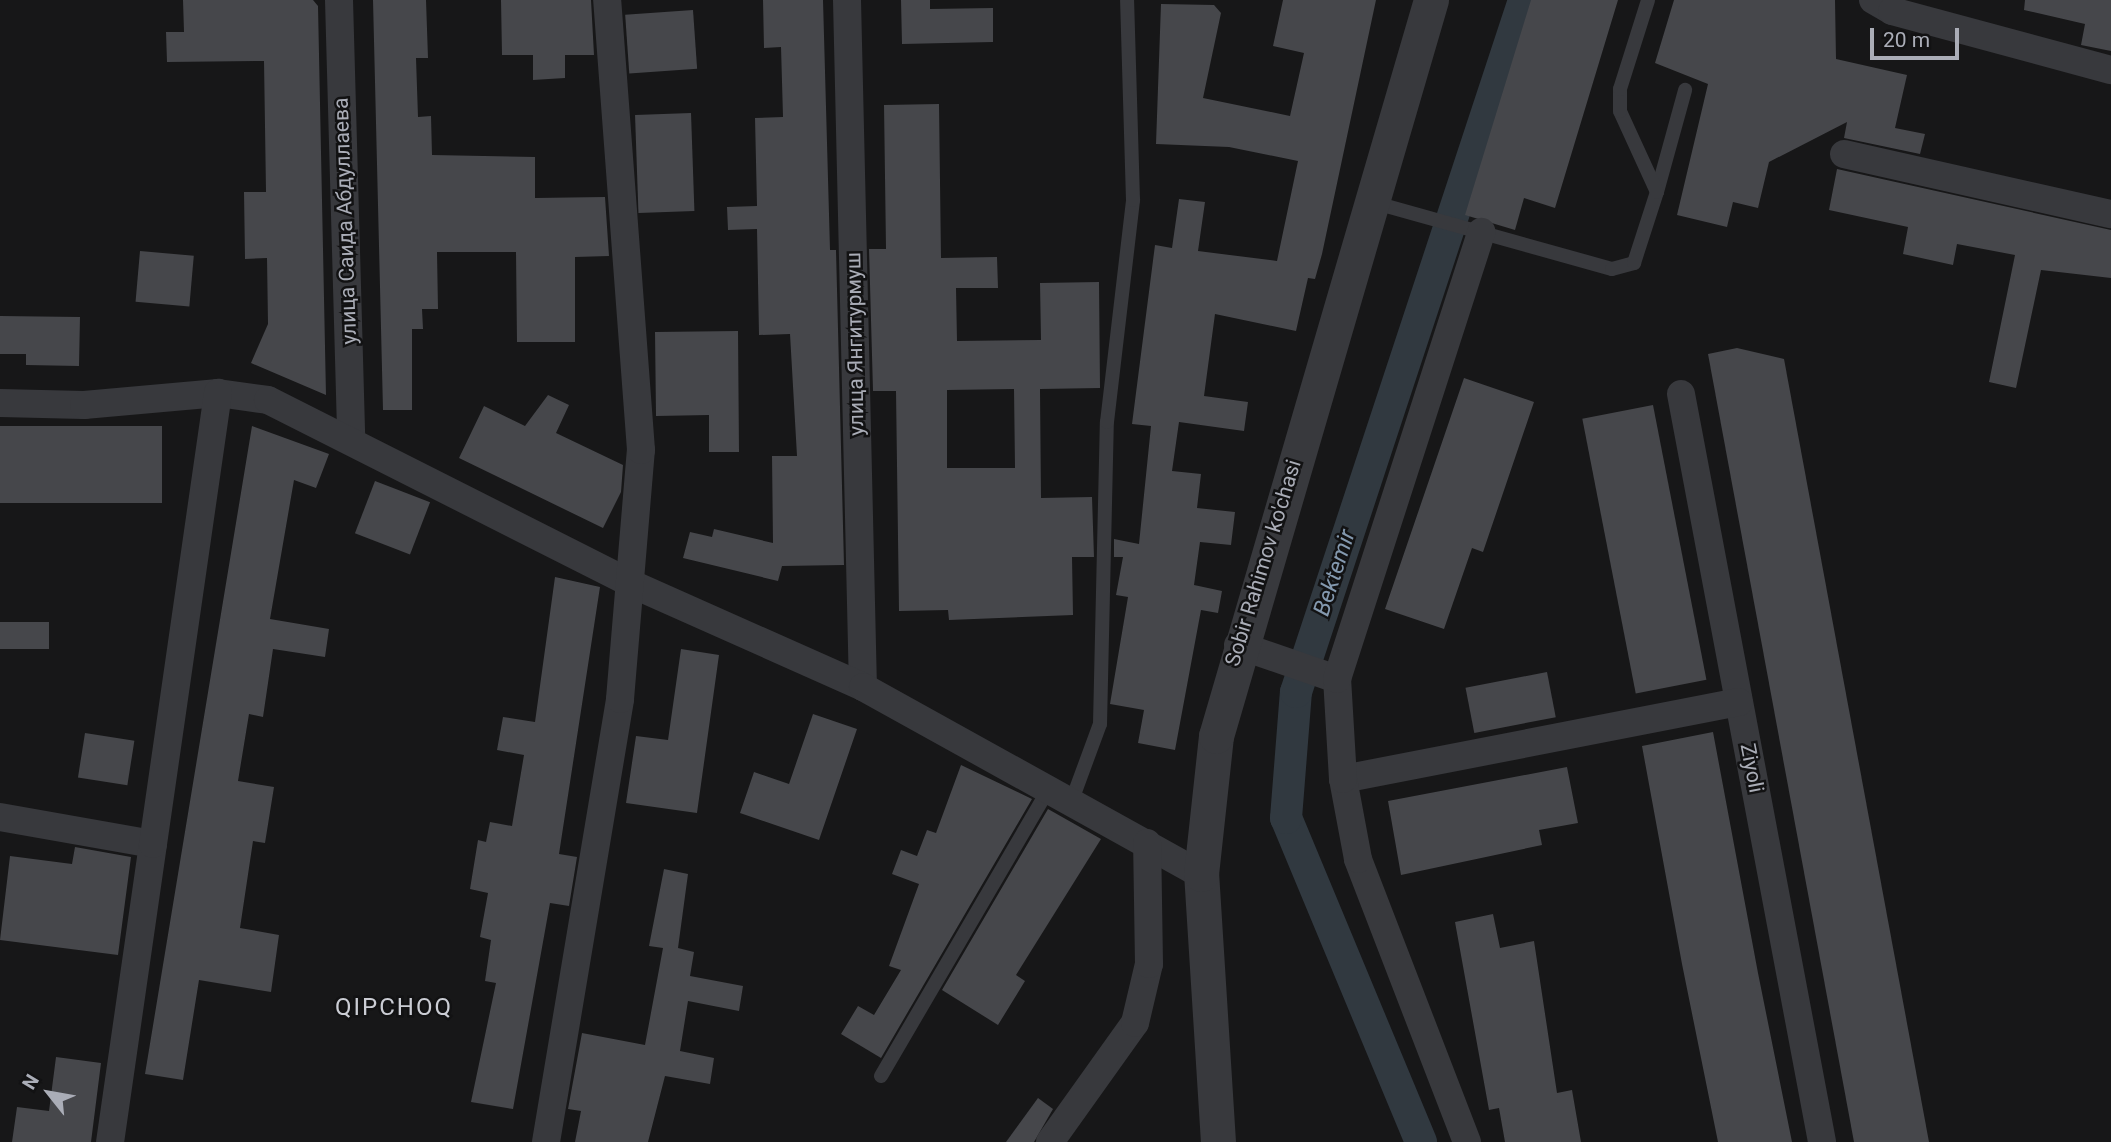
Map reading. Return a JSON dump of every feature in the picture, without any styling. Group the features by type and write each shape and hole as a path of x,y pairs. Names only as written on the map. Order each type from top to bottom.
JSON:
{"street":[{"name":"улица Саида Абдуллаева","path":"339,0 351,441"},
{"path":"546,1142 584,942 632,583 641,450 607,0"},
{"name":"улица Янгитурмуш","path":"847,0 863,687"},
{"name":"Sobir Rahimov ko'chasi","path":"1218,1142 1200,874 1216,736 1238,645 1383,205 1432,0"},
{"path":"1873,0 2111,71"},
{"path":"1844,154 2111,214"},
{"path":"1467,1142 1358,859 1326,675 1472,230"},
{"path":"110,1142 218,393"},
{"path":"0,403 84,404 218,393 268,400 632,583 863,687 1061,794 1200,874"},
{"name":"Ziyoli","path":"1681,394 1822,1142"},
{"path":"1238,645 1326,675"},
{"path":"1343,779 1739,702"},
{"path":"0,817 153,844"},
{"path":"1050,1142 1135,1023 1149,964 1147,843"}],"lane":[{"path":"881,1076 1061,794 1100,724 1107,422 1133,200 1126,0"},
{"path":"1648,0 1620,89 1620,111 1657,192"},
{"path":"1383,205 1622,270 1641,248 1685,90"}],"building":[{"path":"183,0 313,0 318,6 326,395 251,363 268,324 267,258 245,259 244,192 266,192 264,61 167,62 166,32 184,32"},
{"path":"373,0 426,0 428,58 416,58 418,117 431,116 432,155 535,157 535,198 605,197 609,256 575,257 575,342 517,342 516,252 437,252 438,309 422,309 423,329 412,329 412,410 383,410"},
{"path":"501,0 591,0 594,55 565,55 565,78 533,80 533,55 502,55"},
{"path":"763,0 823,0 830,250 836,250 844,565 782,566 778,581 683,558 690,532 712,537 714,529 773,543 772,456 797,456 790,334 759,335 757,229 728,230 727,207 757,206 755,118 783,117 781,47 764,48"},
{"path":"901,0 930,0 930,9 993,8 993,42 902,44"},
{"path":"1283,0 1376,0 1322,254 1315,279 1308,278 1296,331 1215,314 1204,396 1248,402 1244,431 1179,422 1172,471 1201,474 1197,508 1235,512 1231,545 1200,542 1194,585 1222,591 1218,613 1201,610 1175,750 1138,743 1144,710 1110,704 1128,597 1116,595 1123,557 1114,557 1114,539 1139,544 1151,426 1132,424 1155,245 1172,248 1179,199 1205,202 1198,251 1277,261 1298,161 1229,147 1156,144 1161,4 1214,5 1221,13 1203,98 1290,116 1304,53 1273,46"},
{"path":"1531,0 1618,0 1555,208 1524,198 1515,230 1465,215"},
{"path":"1674,0 1835,0 1836,59 1907,75 1895,128 1925,134 1920,154 1844,138 1847,122 1769,162 1758,208 1733,202 1727,227 1677,215 1708,84 1655,63"},
{"path":"2025,0 2111,0 2111,51 2081,45 2085,24 2024,10"},
{"path":"693,10 697,69 629,74 625,15"},
{"path":"939,104 941,258 997,257 998,288 956,288 957,341 1041,340 1040,283 1099,282 1100,388 1040,389 1041,498 1092,497 1094,557 1072,557 1073,615 949,620 948,610 899,611 896,391 873,391 869,249 886,249 884,105","holes":["1014,389 1015,468 947,468 947,390"]},
{"path":"691,113 694,211 638,213 635,115"},
{"path":"1837,169 2111,230 2111,278 2041,270 2016,388 1989,382 2015,255 1957,244 1953,265 1903,254 1908,227 1829,210"},
{"path":"140,251 194,256 189,307 136,302"},
{"path":"0,316 80,317 79,366 26,365 26,354 0,354"},
{"path":"738,331 739,452 709,452 709,415 656,416 655,332"},
{"path":"1737,348 1784,359 1929,1142 1854,1142 1708,354"},
{"path":"1464,378 1534,402 1483,552 1472,548 1444,629 1385,609"},
{"path":"548,395 569,405 556,433 623,465 621,492 603,528 459,458 484,406 525,426"},
{"path":"1653,405 1706,680 1636,694 1582,419"},
{"path":"0,426 162,426 162,503 0,503"},
{"path":"252,426 329,454 316,488 294,480 270,619 329,629 325,657 273,649 263,717 249,714 238,781 274,787 265,843 253,841 240,928 279,935 271,992 199,980 183,1080 145,1074"},
{"path":"375,481 430,502 410,554 355,533"},
{"path":"555,577 600,587 559,854 577,857 569,906 550,903 513,1109 471,1102 496,983 485,981 491,940 480,937 488,893 470,889 478,840 486,842 490,822 512,826 524,755 497,750 503,717 535,722"},
{"path":"0,622 49,622 49,649 0,649"},
{"path":"681,649 719,655 697,813 626,803 636,736 668,740"},
{"path":"1547,672 1556,717 1474,733 1466,688"},
{"path":"813,714 857,729 819,840 740,813 754,772 789,784"},
{"path":"1713,732 1792,1142 1718,1142 1682,964 1642,746"},
{"path":"85,733 134,741 127,785 78,777"},
{"path":"961,765 1032,799 881,1058 841,1034 858,1006 874,1015 901,970 889,966 919,884 892,874 901,850 917,856 927,830 936,833"},
{"path":"1567,767 1578,823 1539,830 1542,845 1401,875 1388,801"},
{"path":"1048,809 1101,839 1016,975 1025,981 998,1025 942,990"},
{"path":"75,847 131,857 118,955 0,940 10,856 72,864"},
{"path":"664,869 688,874 678,948 694,952 690,976 743,986 739,1011 688,1001 680,1051 714,1058 710,1084 665,1076 648,1142 575,1142 581,1111 568,1109 582,1033 645,1045 663,948 649,946"},
{"path":"1493,914 1500,948 1534,941 1557,1093 1572,1090 1581,1142 1505,1142 1499,1108 1489,1110 1455,922"},
{"path":"56,1057 101,1063 91,1142 12,1142 17,1107 49,1111"},
{"path":"1038,1098 1053,1109 1034,1142 1006,1142"}],"waterway":[{"name":"Bektemir","path":"1421,1142 1286,818 1296,692 1524,0"}],"district":[{"name":"QIPCHOQ","path":"394,1008"}]}
